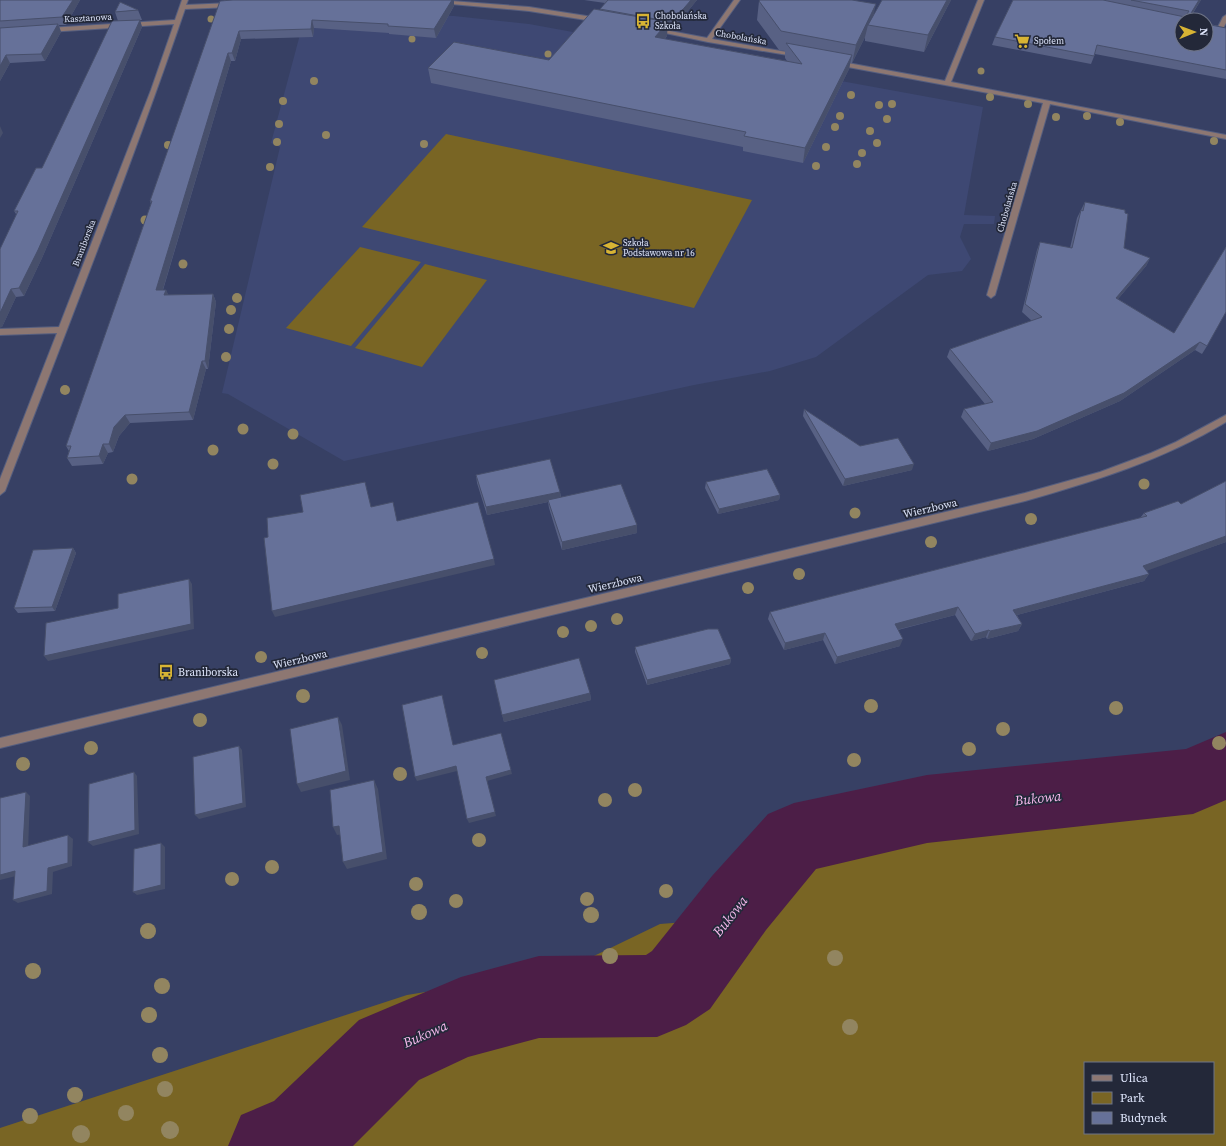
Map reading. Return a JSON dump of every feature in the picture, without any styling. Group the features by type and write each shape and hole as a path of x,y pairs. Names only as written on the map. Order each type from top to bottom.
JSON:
{"street":[{"path":"708,40 737,0"},
{"path":"947,83 982,0"},
{"path":"433,1 529,9 602,21"},
{"path":"184,4 241,4"},
{"name":"Braniborska","path":"0,491 154,90 184,4"},
{"path":"1214,28 1220,29 1226,17"},
{"name":"Kasztanowa","path":"39,30 178,22"},
{"name":"Chobolańska","path":"644,28 809,58"},
{"path":"832,62 1226,137"},
{"name":"Chobolańska","path":"991,295 1047,102"},
{"path":"0,332 62,330"},
{"name":"Wierzbowa","path":"0,743 1025,497 1069,485 1138,462 1176,446 1226,418"}],"shaded area":[{"name":"Szkoła Podstawowa nr 16","path":"306,12 454,16 529,24 983,107 964,215 995,216 994,224 964,224 960,237 971,259 962,271 928,275 816,357 770,371 694,385 344,461 228,394 222,393 280,147 271,143"}],"green space":[{"path":"446,134 752,200 694,308 362,227"},
{"path":"360,247 421,262 351,346 286,328"},
{"path":"425,264 487,280 422,367 355,348"},
{"path":"1226,764 1226,1146 0,1146 0,1128 407,995 567,969 660,924 738,918 809,850 927,809 1064,792 1193,781"}],"building":[{"path":"0,0 73,0 62,17 0,21"},
{"path":"452,0 434,29 388,26 388,24 312,20 311,29 239,31 232,53 228,53 156,290 166,290 164,295 213,294 205,361 202,361 189,412 125,415 114,427 109,444 103,444 99,456 67,458 71,446 66,446 220,1"},
{"path":"608,0 691,0 672,22 600,9"},
{"path":"852,0 876,4 856,45 781,31 759,1"},
{"path":"882,0 947,0 928,35 868,25"},
{"path":"1013,0 1103,0 1174,15 1174,52 1214,52 1214,26 1226,28 1226,70 1097,45 1094,56 995,37"},
{"path":"1131,0 1199,0 1192,12 1188,12 1189,11"},
{"path":"120,2 138,10 115,12"},
{"path":"594,9 668,22 655,37 802,64 786,43 852,55 805,148 744,136 746,132 428,68 454,42 549,60"},
{"path":"140,20 38,250 19,288 11,289 0,313 0,249 18,211 14,211 36,168 42,168 112,21"},
{"path":"58,24 41,54 6,55 0,66 0,28"},
{"path":"1085,202 1125,210 1125,213 1128,214 1124,248 1150,258 1116,298 1174,333 1226,247 1226,312 1207,346 1200,342 1124,393 1037,431 991,443 964,409 993,402 950,349 1042,317 1025,304 1040,242 1072,248 1081,210 1083,211"},
{"path":"804,409 860,446 898,438 914,464 845,479"},
{"path":"550,459 560,492 486,507 476,475"},
{"path":"767,469 780,495 719,509 706,482"},
{"path":"1226,481 1226,536 1143,566 1149,574 1013,610 1022,624 975,634 958,607 895,624 903,639 837,657 825,633 785,643 770,612 1147,516 1144,513 1178,501 1181,504"},
{"path":"365,482 371,507 393,502 397,521 478,502 494,559 272,611 264,538 268,537 267,518 303,512 300,495"},
{"path":"621,484 637,525 562,542 548,500"},
{"path":"73,548 52,607 14,608 33,550"},
{"path":"189,579 191,624 44,656 46,623 118,608 118,594"},
{"path":"708,629 718,629 731,659 647,680 635,647"},
{"path":"579,658 590,693 502,715 494,680"},
{"path":"442,695 453,745 501,733 511,770 486,777 495,812 467,819 456,766 415,777 402,705"},
{"path":"338,717 346,771 297,784 290,729"},
{"path":"239,746 243,803 195,815 193,757"},
{"path":"134,772 135,830 88,842 89,784"},
{"path":"374,780 383,852 343,862 339,826 333,827 330,790"},
{"path":"26,792 23,847 68,835 68,863 48,868 47,891 13,900 15,871 0,875 0,798"},
{"path":"161,843 161,885 133,892 134,849"}],"waterway":[{"name":"Bukowa","path":"272,1146 301,1136 389,1050 461,1018 539,997 657,996 681,980 739,903 794,839 927,809 1193,781 1226,764"}],"place":[{"name":"Chobolańska Szkoła","path":"643,21"},
{"name":"Społem","path":"1022,41"},
{"name":"Szkoła Podstawowa nr 16","path":"611,248"},
{"name":"Braniborska","path":"166,672"}]}
